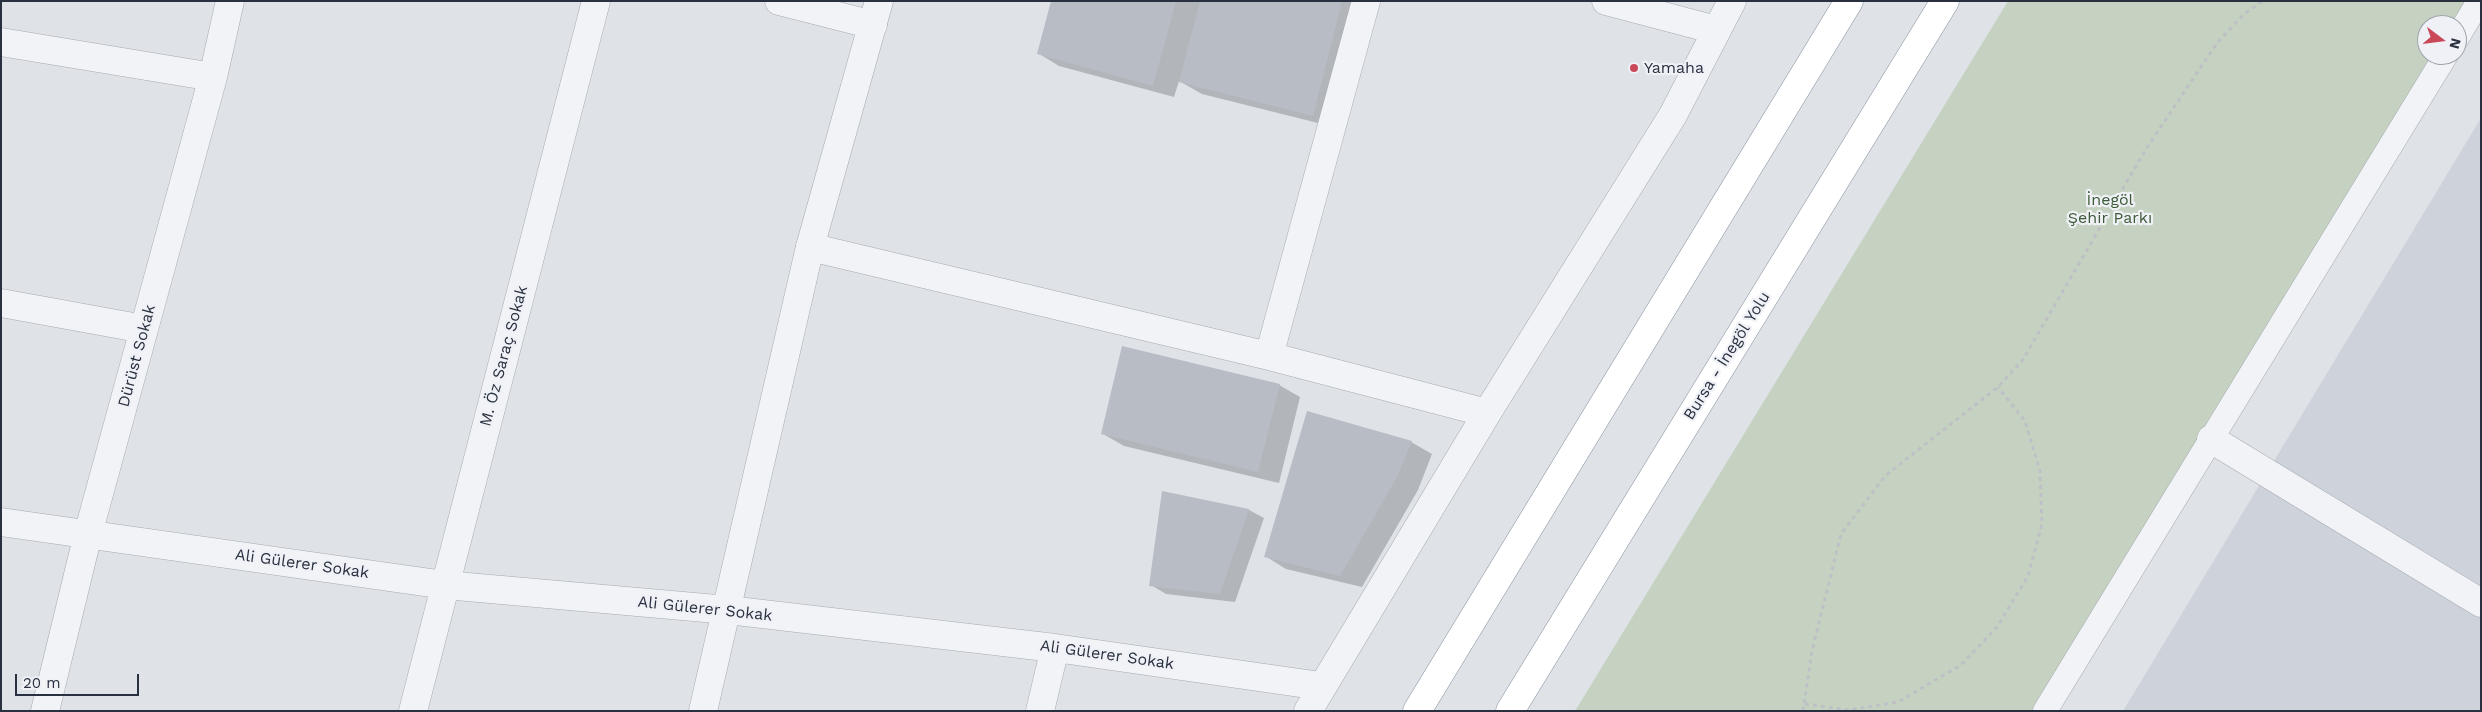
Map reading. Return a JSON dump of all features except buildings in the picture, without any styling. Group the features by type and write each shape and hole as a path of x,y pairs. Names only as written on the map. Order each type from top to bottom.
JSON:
{"highway":[{"path":"1417,711 1849,1"},
{"name":"Bursa - İnegöl Yolu","path":"1510,711 1945,1"}],"street":[{"name":"Dürüst Sokak","path":"45,711 88,534 213,77 230,1"},
{"name":"M. Öz Saraç Sokak","path":"413,711 596,1"},
{"path":"703,711 728,610 810,247 876,13 779,1"},
{"path":"1270,356 1366,1"},
{"path":"1606,1 1716,30"},
{"path":"1308,711 1321,686 1487,413 1673,115 1732,1"},
{"path":"1,42 213,77"},
{"path":"810,247 1270,356 1487,413"},
{"path":"1,303 144,329"},
{"path":"2211,439 2481,603"},
{"name":"Ali Gülerer Sokak","path":"1,522 445,585 728,610 1056,648 1321,686"},
{"path":"1040,711 1056,648"}],"lane":[{"path":"2467,21 2479,1"},
{"path":"2044,711 2440,65"}],"path":[{"path":"1803,711 1812,651 1841,534 1885,476 1998,387 2022,361 2146,149 2217,44 2244,14 2263,1"},
{"path":"1805,704 1850,710 1898,702 1961,665 1997,627 2028,576 2042,524 2040,471 2025,421 1998,387"}],"shaded area":[{"path":"2481,118 2481,711 2123,711"}],"green space":[{"name":"İnegöl Şehir Parkı","path":"2008,1 2466,1 2457,15 2417,15 2417,65 2427,65 2032,711 1575,711"}],"place":[{"name":"Yamaha","path":"1634,68"}]}
